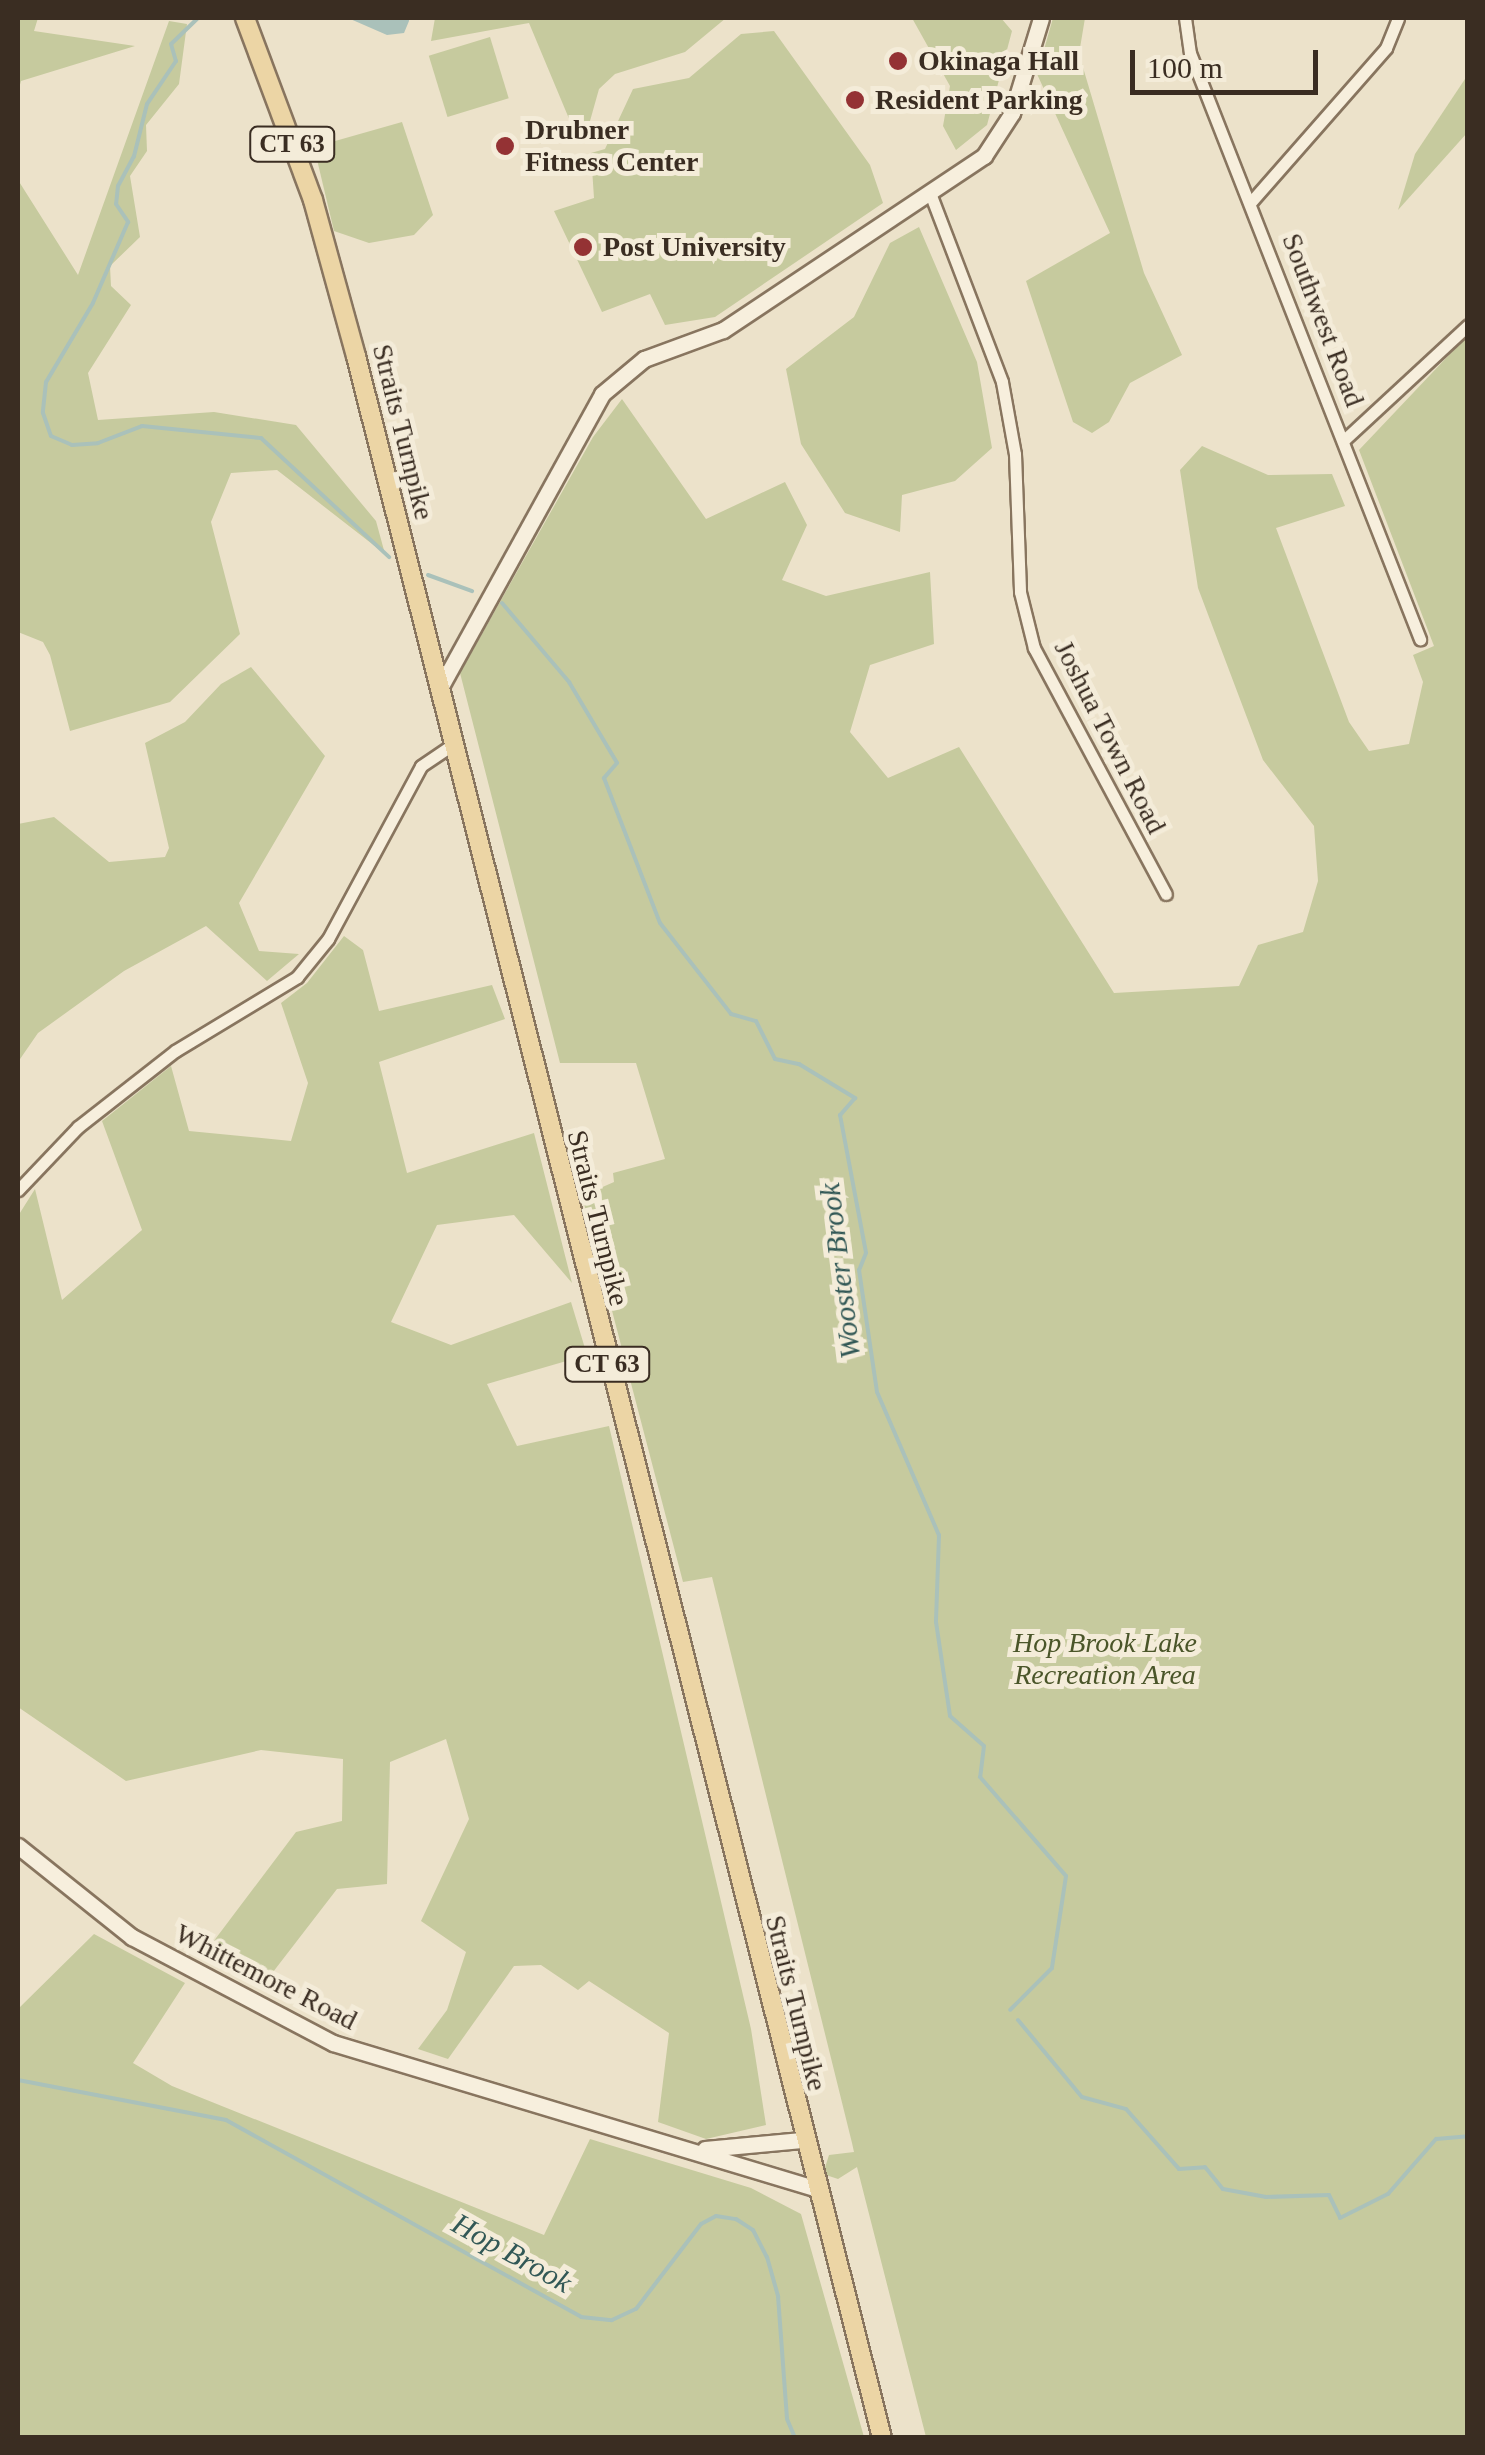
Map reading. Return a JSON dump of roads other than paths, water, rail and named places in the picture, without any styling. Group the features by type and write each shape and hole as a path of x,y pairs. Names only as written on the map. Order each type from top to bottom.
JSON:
{"main road":[{"name":"Straits Turnpike","path":"245,18 327,249 441,686 451,746 814,2188 882,2438"},
{"path":"441,686 602,394 628,368 723,330 974,164 1000,136 1041,18"},
{"name":"Whittemore Road","path":"18,1846 132,1937 307,2032 814,2188"},
{"name":"Whittemore Road","path":"692,2150 802,2140"}],"street":[{"name":"Southwest Road","path":"1185,18 1190,53 1420,639"},
{"path":"1250,203 1386,48 1398,18"},
{"name":"Joshua Town Road","path":"930,192 1002,382 1015,454 1020,592 1034,648 1166,894"},
{"path":"1344,440 1468,325"},
{"path":"18,1190 78,1126 175,1051 298,977 328,939 421,766 451,746"}],"water":[{"path":"348,18 409,21 404,33 387,35"}],"waterway":[{"name":"Wooster Brook","path":"198,18 171,44 176,61 147,104 134,156 118,186 116,204 128,222 93,303 46,382 43,413 51,436 72,445 98,443 142,426 261,438 389,557"},
{"name":"Wooster Brook","path":"428,575 472,591"},
{"name":"Wooster Brook","path":"502,603 569,682 617,763 604,778 660,923 731,1014 756,1021 775,1059 799,1064 855,1098 840,1115 866,1253 859,1270 877,1392 939,1535 936,1622 950,1716 984,1746 980,1777 1066,1876 1052,1968 1010,2010"},
{"name":"Wooster Brook","path":"1018,2020 1082,2097 1126,2109 1179,2169 1205,2167 1223,2189 1266,2197 1329,2195 1340,2218 1388,2194 1436,2139 1468,2136"},
{"name":"Hop Brook","path":"18,2080 226,2120 581,2317 612,2320 636,2309 701,2224 716,2216 736,2219 753,2230 767,2257 778,2296 787,2419 795,2438"}],"place":[{"name":"Okinaga Hall","path":"898,61"},
{"name":"Resident Parking","path":"855,100"},
{"name":"Drubner Fitness Center","path":"505,146"},
{"name":"Post University","path":"583,247"}],"park label":[{"name":"Hop Brook Lake Recreation Area","path":"1105,1659"}]}
